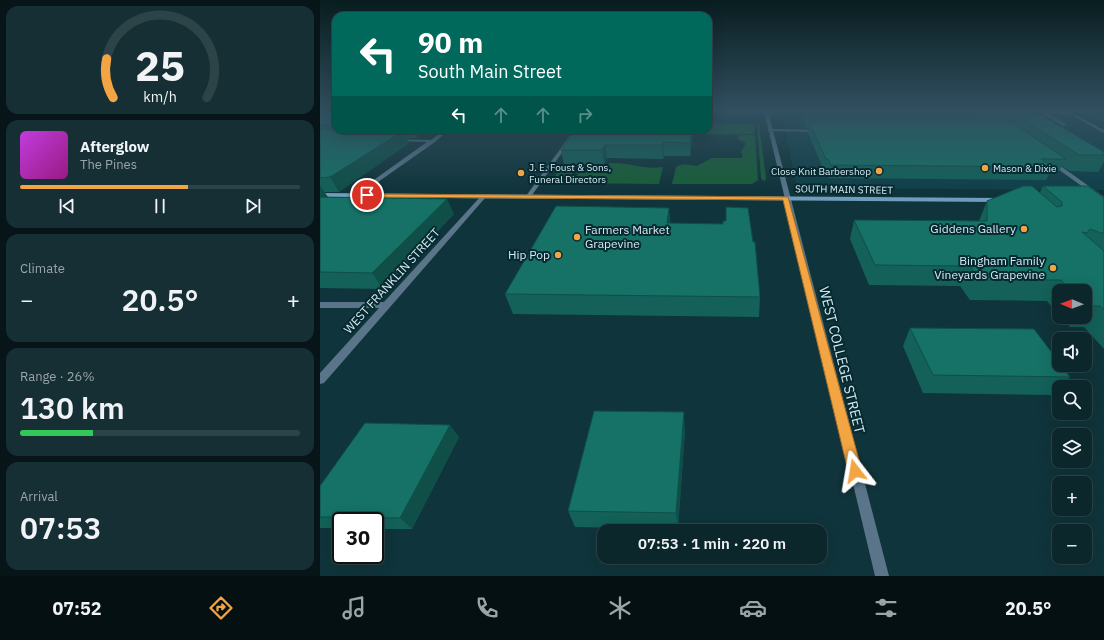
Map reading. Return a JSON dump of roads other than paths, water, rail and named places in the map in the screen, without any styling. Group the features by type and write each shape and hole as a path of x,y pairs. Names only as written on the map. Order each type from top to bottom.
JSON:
{"main road":[{"name":"SOUTH MAIN STREET","path":"320,195 1008,200"},
{"path":"1097,201 1104,201"}],"street":[{"path":"356,195 437,138"},
{"path":"528,197 570,138"},
{"name":"WEST COLLEGE STREET","path":"772,138 882,576"},
{"path":"388,140 433,141"},
{"path":"1047,158 1104,201"},
{"name":"WEST FRANKLIN STREET","path":"320,380 483,197"},
{"path":"320,305 387,305"}],"place":[{"name":"Mason & Dixie","path":"985,168"},
{"name":"Close Knit Barbershop","path":"879,171"},
{"name":"J. E. Foust & Sons, Funeral Directors","path":"521,173"},
{"name":"Giddens Gallery","path":"1024,229"},
{"name":"Farmers Market Grapevine","path":"577,237"},
{"name":"Hip Pop","path":"558,255"},
{"name":"Bingham Family Vineyards Grapevine","path":"1053,268"}]}
